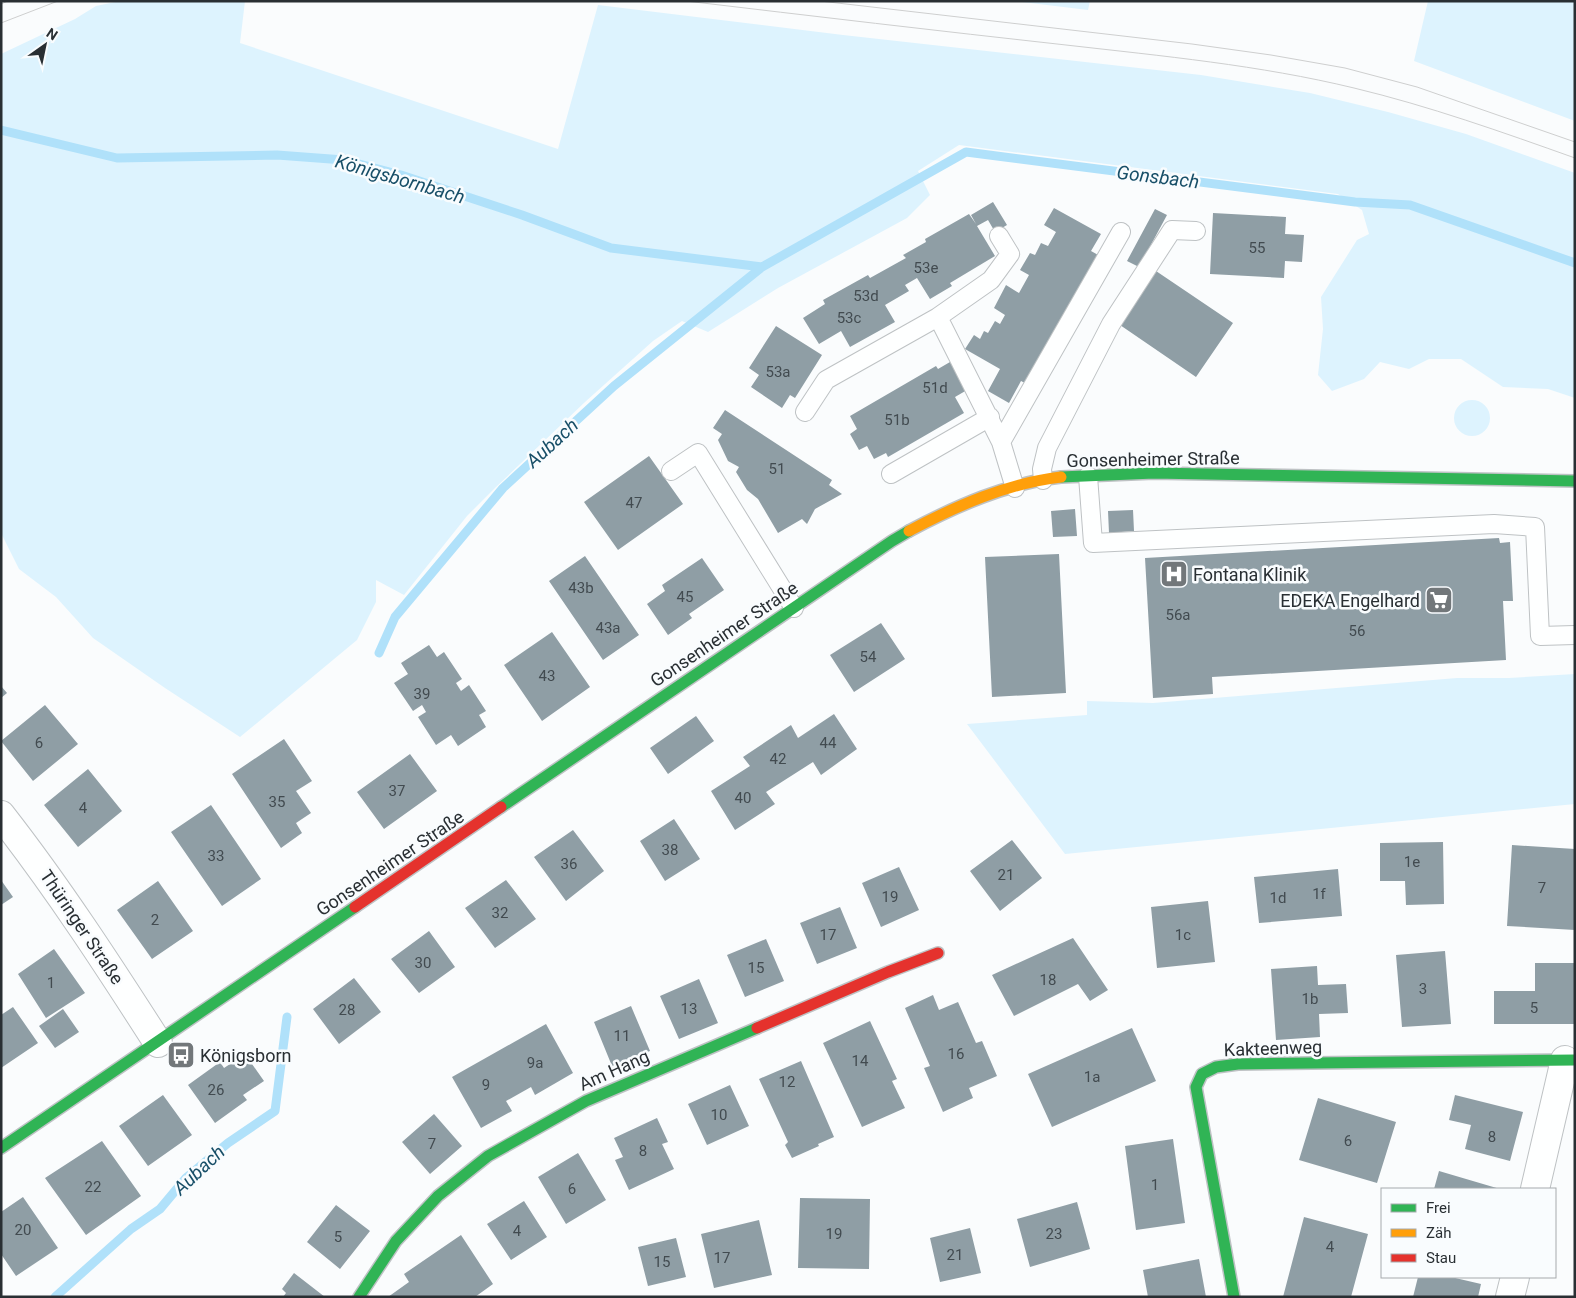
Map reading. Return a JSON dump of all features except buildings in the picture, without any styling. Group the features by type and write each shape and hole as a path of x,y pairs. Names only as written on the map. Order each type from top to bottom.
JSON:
{"main road":[{"name":"Gonsenheimer Straße","path":"1,1148 158,1043 892,541 924,522 965,504 1043,480 1154,473 1575,481"},
{"name":"Am Hang","path":"359,1297 402,1234 438,1196 488,1156 586,1101 888,972 938,953"},
{"name":"Kakteenweg","path":"1234,1297 1196,1087 1202,1074 1216,1067 1238,1064 1570,1060"}],"street":[{"name":"Thüringer Straße","path":"1,815 32,854 97,948 158,1043"},
{"path":"1535,1188 1570,1060"},
{"path":"1510,1297 1515,1278"}],"lane":[{"path":"1043,480 1042,469 1047,448 1111,324 1172,230 1196,231"},
{"path":"1001,442 1121,232"},
{"path":"805,412 826,380 938,317 991,280 1010,254 999,236"},
{"path":"938,317 990,417 1001,442 1015,488"},
{"path":"891,474 990,417"},
{"path":"671,471 698,453 794,608"},
{"path":"1088,476 1093,543 1494,524 1535,527 1540,636 1575,635"}],"shaded area":[{"path":"120,1 245,1 240,43 558,149 598,5 843,35 1201,75 1310,93 1388,112 1466,134 1575,173 1575,398 1548,389 1503,387 1461,359 1429,359 1409,369 1380,362 1364,379 1332,391 1318,375 1323,329 1321,297 1357,240 1369,234 1362,210 1338,194 959,145 918,171 930,195 907,218 778,288 708,332 682,321 653,341 585,402 467,516 404,595 376,580 376,602 357,640 240,737 93,638 56,597 19,569 1,533 1,54 75,19 96,6"},
{"path":"1013,1 1090,1 1088,10"},
{"path":"1428,1 1575,1 1575,121 1414,61"},
{"path":"1472,400 1479,401 1485,405 1489,411 1489,425 1485,431 1479,435 1472,436 1465,435 1459,431 1455,425 1454,418 1455,411 1459,405 1465,401"},
{"path":"1575,674 1575,804 1065,854 967,724 1087,715 1087,701 1153,703 1457,678 1509,678"}],"waterway":[{"name":"Königsbornbach","path":"1,130 117,158 277,155 344,160 401,175 522,215 611,248 762,267"},
{"name":"Gonsbach","path":"379,653 395,617 503,488 614,386 762,267 966,152 1355,202 1410,205 1575,263"},
{"name":"Aubach","path":"55,1297 131,1229 160,1209 186,1178 228,1143 275,1111 287,1017"}],"tram line":[{"path":"1,4 8,1"},
{"path":"1,23 58,1"},
{"path":"686,1 1174,57 1282,73 1354,88 1438,111 1575,158"},
{"path":"820,1 1192,44 1345,68 1417,87 1575,142"}],"traffic: fast":[{"path":"1061,477 1154,473 1575,481"},
{"path":"501,807 909,531"},
{"path":"1,1148 355,907"},
{"path":"359,1297 396,1241 438,1196 488,1156 586,1101 757,1028"},
{"path":"1234,1297 1196,1087 1202,1074 1216,1067 1238,1064 1575,1060"}],"traffic: slow":[{"path":"909,531 945,513 1002,490 1021,484 1061,477"}],"traffic: jam":[{"path":"355,907 501,807"},
{"path":"757,1028 888,972 938,953"}],"place":[{"name":"Fontana Klinik","path":"1174,574"},
{"name":"EDEKA Engelhard","path":"1439,600"},
{"name":"Königsborn","path":"181,1055"}]}
